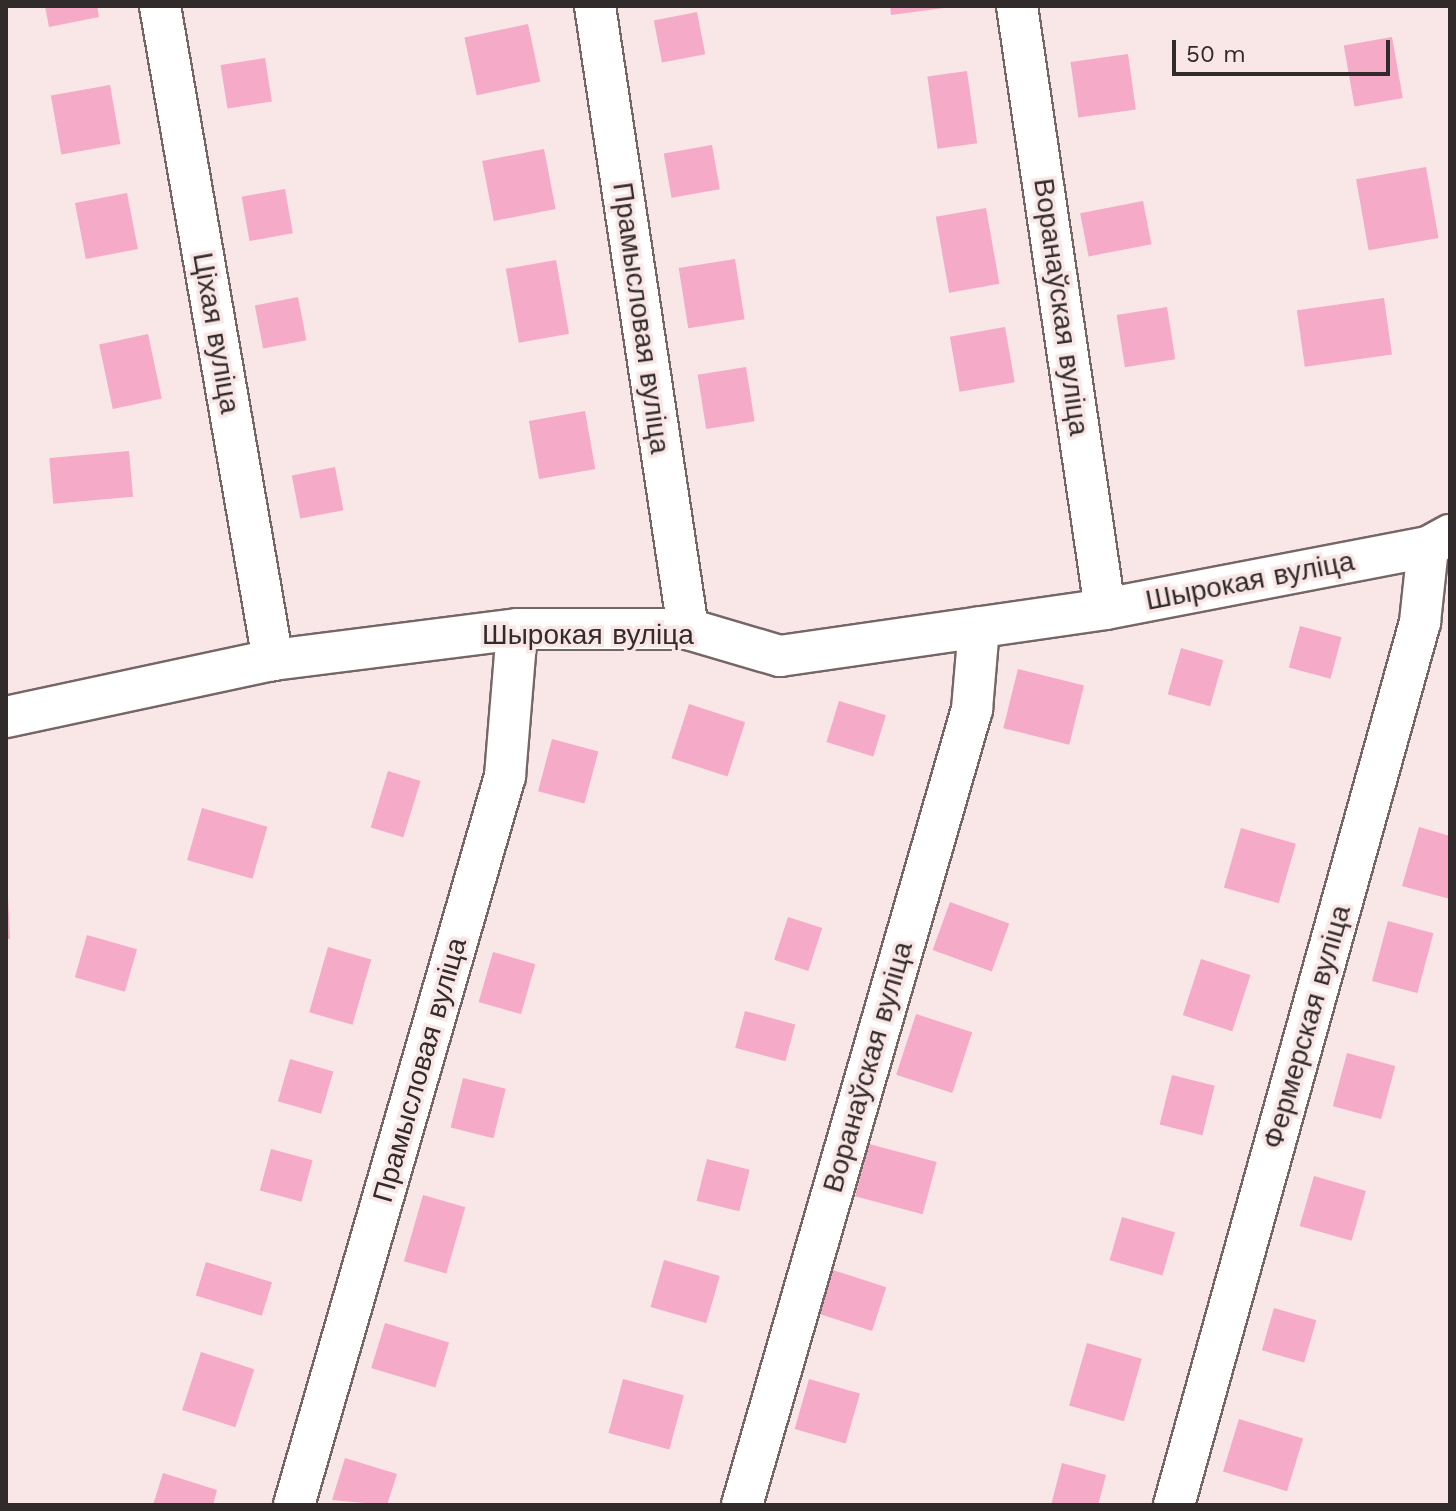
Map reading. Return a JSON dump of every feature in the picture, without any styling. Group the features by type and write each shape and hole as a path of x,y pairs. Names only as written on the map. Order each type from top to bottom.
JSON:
{"street":[{"name":"Ціхая вуліца","path":"160,6 273,660"},
{"name":"Прамысловая вуліца","path":"595,6 688,629"},
{"name":"Воранаўская вуліца","path":"1017,6 1105,609"},
{"name":"Шырокая вуліца","path":"6,717 273,660 517,629 688,629 780,656 1105,609 1439,541"},
{"name":"Фермерская вуліца","path":"1174,1505 1420,622 1439,541"},
{"name":"Воранаўская вуліца","path":"742,1505 972,709 979,627"},
{"name":"Прамысловая вуліца","path":"294,1505 505,776 517,629"}],"building":[{"path":"45,6 97,6 99,17 49,27"},
{"path":"890,6 944,6 944,8 891,15"},
{"path":"697,12 705,54 662,63 654,20"},
{"path":"528,24 540,82 477,95 464,38"},
{"path":"1392,37 1403,98 1355,107 1344,46"},
{"path":"1128,54 1136,109 1078,118 1071,62"},
{"path":"265,58 272,101 227,108 221,65"},
{"path":"967,71 977,143 938,149 927,77"},
{"path":"110,85 120,144 61,155 51,95"},
{"path":"712,145 720,189 672,198 664,154"},
{"path":"544,149 556,209 494,221 482,161"},
{"path":"1426,167 1439,238 1369,250 1356,179"},
{"path":"285,189 293,233 249,241 242,197"},
{"path":"127,193 138,249 86,259 75,203"},
{"path":"1143,201 1151,244 1089,256 1080,213"},
{"path":"986,208 999,284 949,293 936,217"},
{"path":"735,259 745,319 688,328 679,268"},
{"path":"556,260 569,334 519,343 506,269"},
{"path":"298,297 306,340 263,349 255,305"},
{"path":"1384,298 1392,354 1305,367 1297,310"},
{"path":"1167,307 1175,359 1125,367 1117,315"},
{"path":"1005,327 1015,382 960,392 950,337"},
{"path":"148,334 162,399 113,409 99,344"},
{"path":"746,367 755,421 706,429 698,375"},
{"path":"585,411 595,469 539,479 529,421"},
{"path":"129,451 133,497 53,504 49,458"},
{"path":"335,467 343,510 300,519 292,475"},
{"path":"1300,626 1342,637 1330,679 1289,668"},
{"path":"1181,648 1223,660 1210,706 1168,694"},
{"path":"1018,669 1084,685 1069,745 1003,728"},
{"path":"839,701 886,715 873,756 826,742"},
{"path":"689,704 745,722 727,776 671,758"},
{"path":"552,739 598,751 584,804 538,791"},
{"path":"388,771 421,781 403,837 371,827"},
{"path":"202,808 267,827 252,879 187,860"},
{"path":"1419,827 1450,836 1450,899 1402,886"},
{"path":"1241,828 1296,844 1279,903 1224,888"},
{"path":"8,897 10,939 6,939"},
{"path":"950,902 1009,924 992,971 933,950"},
{"path":"788,917 822,928 808,971 774,960"},
{"path":"1388,921 1433,933 1417,993 1372,981"},
{"path":"87,935 137,949 125,992 75,977"},
{"path":"328,947 371,959 353,1025 309,1012"},
{"path":"493,952 535,964 521,1014 479,1002"},
{"path":"1201,959 1250,975 1232,1031 1183,1015"},
{"path":"745,1011 795,1024 785,1061 735,1048"},
{"path":"916,1014 972,1032 952,1093 896,1075"},
{"path":"1347,1053 1395,1066 1381,1119 1333,1106"},
{"path":"290,1059 333,1071 321,1114 278,1101"},
{"path":"1172,1075 1215,1086 1202,1135 1160,1124"},
{"path":"463,1078 506,1089 493,1138 451,1127"},
{"path":"869,1144 937,1162 923,1214 855,1196"},
{"path":"271,1149 313,1160 301,1202 260,1191"},
{"path":"707,1159 750,1170 739,1211 697,1201"},
{"path":"1314,1176 1366,1191 1352,1241 1300,1226"},
{"path":"423,1195 465,1207 446,1273 404,1261"},
{"path":"1122,1217 1175,1232 1162,1275 1110,1260"},
{"path":"664,1260 720,1276 706,1323 650,1307"},
{"path":"206,1262 272,1282 262,1316 196,1295"},
{"path":"833,1270 886,1287 872,1331 819,1314"},
{"path":"1274,1308 1316,1320 1304,1362 1262,1350"},
{"path":"385,1323 449,1343 435,1388 371,1368"},
{"path":"1087,1343 1142,1359 1124,1421 1069,1405"},
{"path":"201,1352 254,1369 235,1427 182,1410"},
{"path":"623,1379 684,1395 669,1449 609,1433"},
{"path":"809,1379 860,1394 846,1444 795,1429"},
{"path":"1239,1419 1303,1439 1287,1491 1223,1472"},
{"path":"345,1458 397,1474 387,1505 332,1500"},
{"path":"1062,1463 1106,1475 1098,1505 1051,1505"},
{"path":"163,1473 217,1490 213,1505 153,1505"}]}
